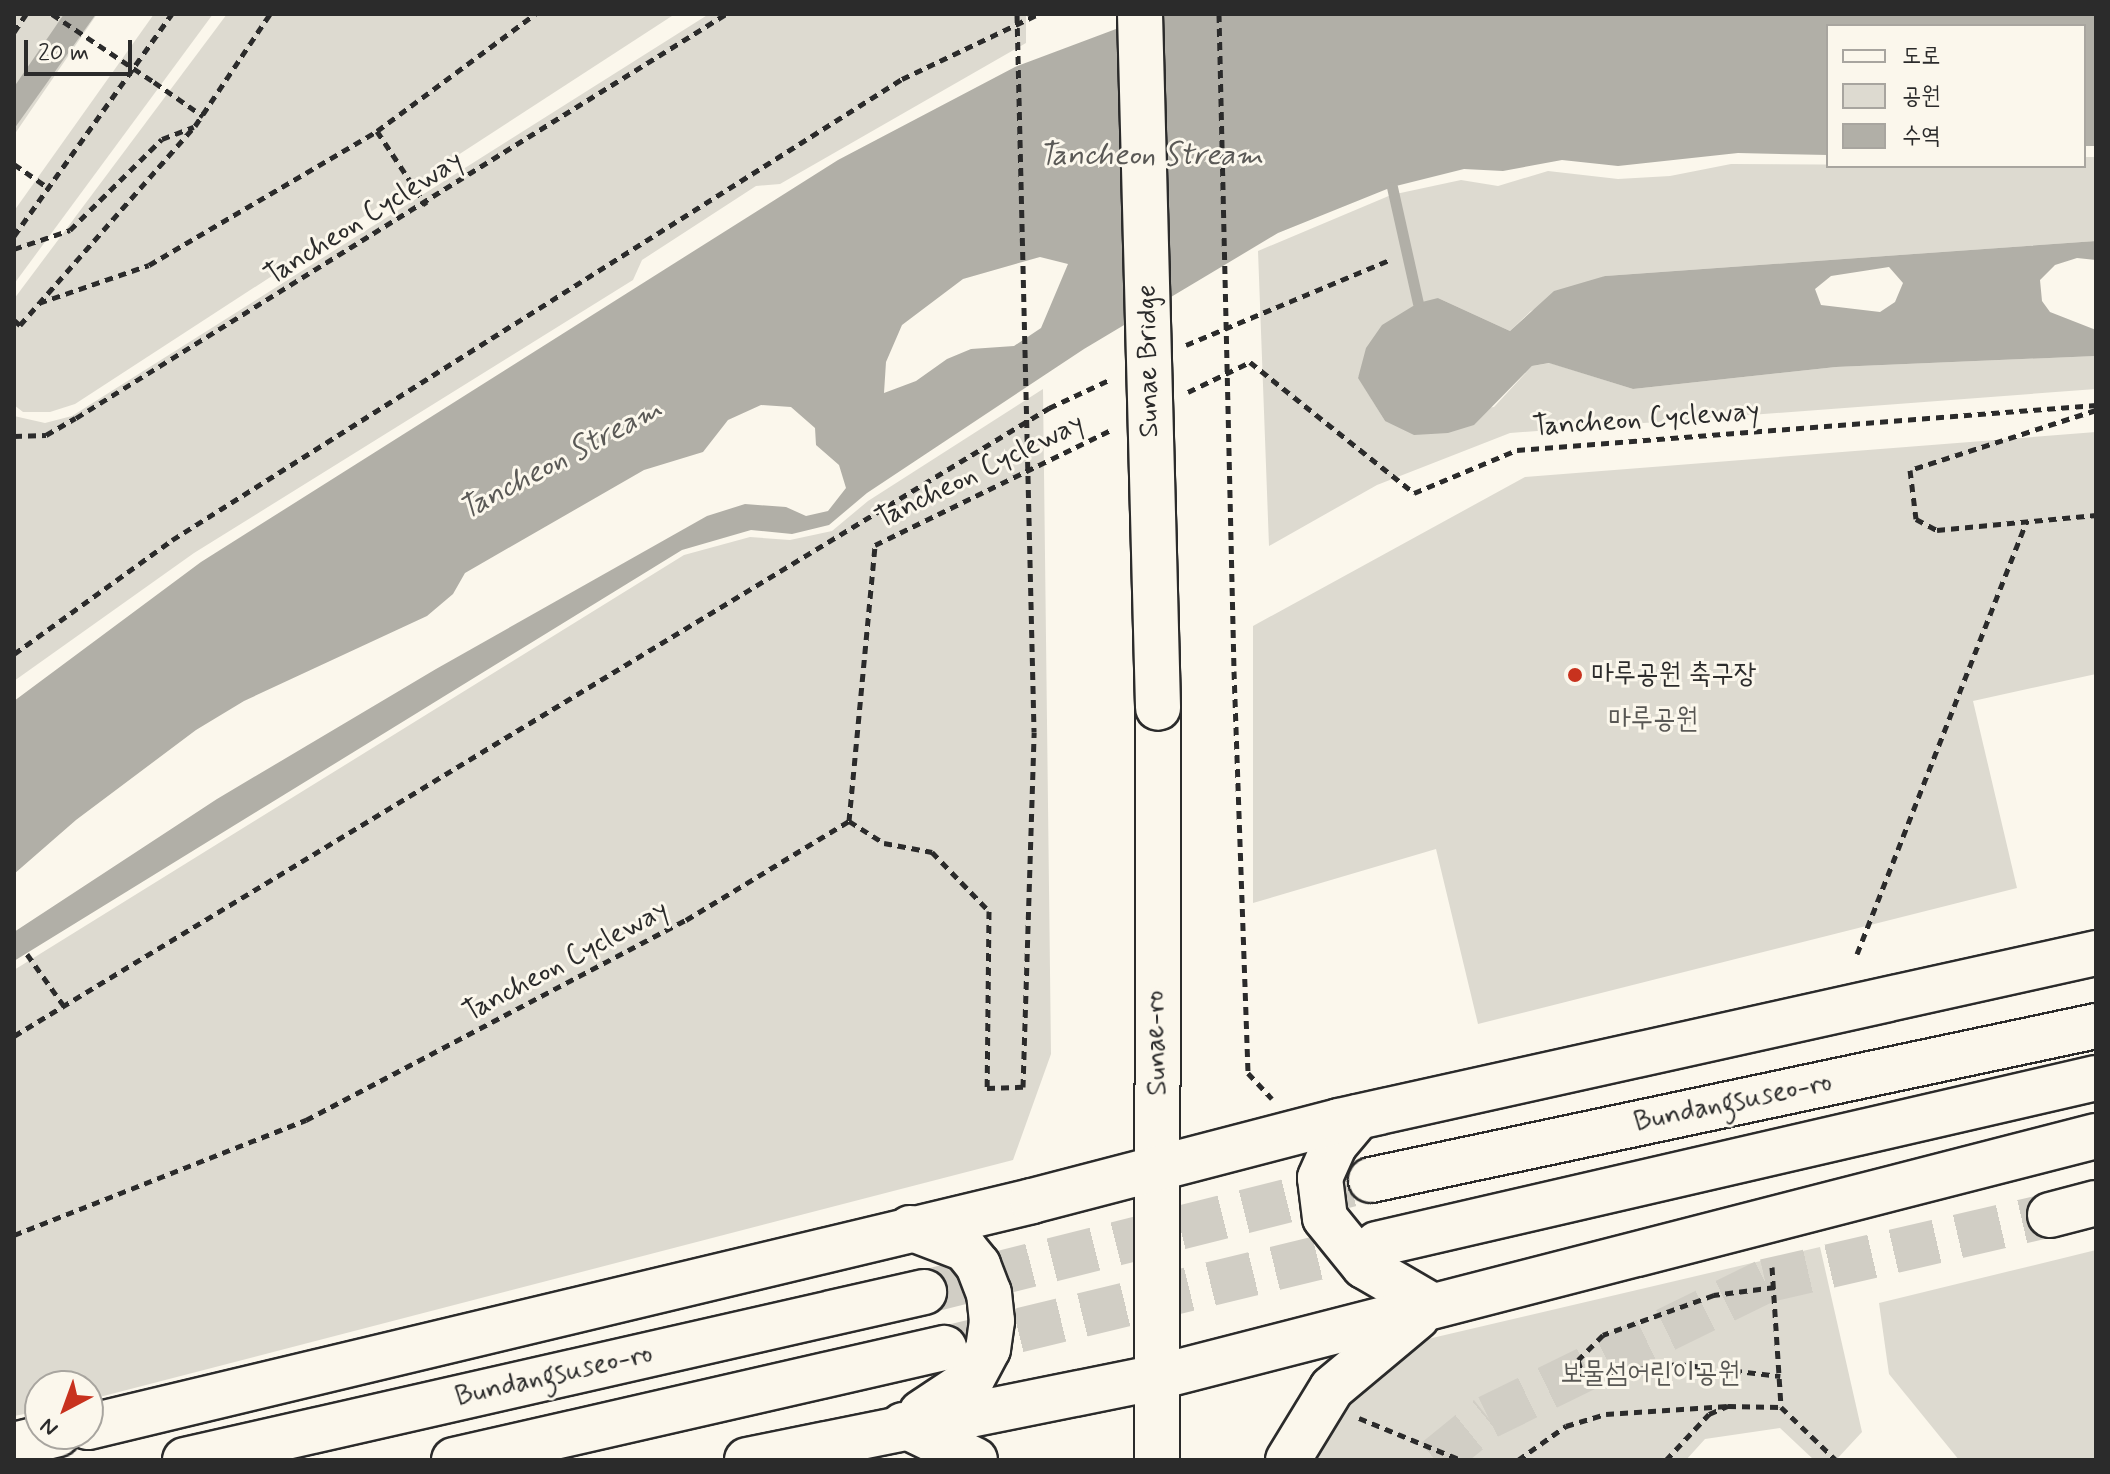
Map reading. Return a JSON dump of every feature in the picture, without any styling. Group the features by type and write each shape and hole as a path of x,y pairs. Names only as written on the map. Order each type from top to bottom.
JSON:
{"main road":[{"name":"Sunae Bridge","path":"1140,14 1158,708"},
{"name":"Sunae-ro","path":"1157,1460 1161,1165 1155,991 1158,708"},
{"path":"104,1423 1358,1117 2096,953"},
{"name":"Bundangsuseo-ro","path":"1371,1180 2096,1026"},
{"name":"Bundangsuseo-ro","path":"1377,1244 2096,1078"},
{"path":"1358,1117 1335,1144 1320,1178 1325,1218 1364,1266 1431,1305"},
{"path":"747,1460 903,1425 1158,1377 2096,1136"},
{"path":"2050,1215 2096,1203"},
{"path":"903,1425 972,1379 988,1349 992,1321 989,1293 978,1265 965,1249 910,1228"},
{"name":"Bundangsuseo-ro","path":"185,1460 924,1292"},
{"path":"1288,1460 1332,1388 1431,1305"},
{"path":"454,1460 944,1348"},
{"path":"903,1425 975,1460"}],"path":[{"path":"14,32 26,14"},
{"path":"52,14 203,116"},
{"path":"14,236 172,14"},
{"path":"14,320 20,325 195,126 270,14"},
{"path":"39,303 149,265 377,131 535,14"},
{"name":"Tancheon Cycleway","path":"14,436 46,435 426,205 726,14"},
{"path":"849,821 884,843 932,852 989,911 987,1088 1023,1087 1034,732 1017,14"},
{"path":"14,654 172,540 902,79 1038,14"},
{"path":"1219,14 1234,671 1248,1073 1273,1099"},
{"path":"14,249 70,230 162,139 195,126"},
{"path":"377,131 426,205"},
{"path":"14,164 50,189"},
{"path":"1174,351 1392,259"},
{"name":"Tancheon Cycleway","path":"1181,396 1250,362 1414,493 1517,450 2096,408"},
{"path":"14,1036 1049,408 1119,376"},
{"path":"2096,408 1910,470 1916,519 1937,530 2096,515"},
{"name":"Tancheon Cycleway","path":"14,1235 306,1120 686,920 849,821 875,545 1125,423"},
{"path":"1857,954 2027,521"},
{"path":"27,954 64,1006"},
{"path":"1772,1267 1781,1407"},
{"path":"1775,1287 1714,1295 1603,1335 1578,1360 1583,1376 1678,1364 1780,1376"},
{"path":"1518,1460 1566,1426 1606,1414 1689,1404 1781,1407 1836,1460"},
{"path":"1666,1460 1709,1414 1728,1406"},
{"path":"1355,1416 1461,1460"}],"green space":[{"path":"14,14 97,14 14,135"},
{"path":"154,14 213,14 14,284 14,211"},
{"path":"227,14 675,14 75,404 50,412 23,412 14,405 14,299"},
{"path":"709,14 1026,14 1026,43 780,184 756,186 642,260 633,280 194,553 14,681 14,416 45,423 72,416"},
{"path":"2086,157 2096,157 2096,241 1605,276 1531,311 1510,331 1438,298 1358,377 1385,421 1494,407 1532,366 1550,363 1633,389 1836,367 2096,356 2096,389 1510,433 1377,485 1269,546 1258,251 1391,195 1461,180 1498,186 1548,171 1618,179 1670,176 1731,164 1826,165 1826,168 2086,168"},
{"path":"1043,389 1051,1054 1013,1160 104,1396 104,1370 24,1370 24,1414 14,1416 14,970 684,555 750,537 790,540 832,531 868,501"},
{"name":"마루공원","path":"2096,432 2096,674 1973,701 2017,888 1478,1024 1436,849 1253,903 1253,626 1525,477"},
{"name":"보물섬어린이공원","path":"1820,1247 1862,1432 1836,1460 1814,1460 1780,1428 1705,1439 1686,1460 1311,1460 1338,1409 1415,1342"},
{"path":"2096,1250 2096,1460 1959,1460 1889,1374 1879,1303"}],"water":[{"path":"64,14 96,14 14,129 14,87"},
{"name":"Tancheon Stream","path":"1156,14 2096,14 2096,146 2086,146 2086,24 1826,24 1826,155 1738,153 1618,166 1562,160 1503,171 1464,169 1392,187 1278,233 1084,349 867,493 829,525 792,534 751,530 682,550 14,961 14,932 217,799 436,669 707,516 745,504 786,507 806,516 828,511 846,488 839,465 816,445 815,428 791,407 761,405 728,420 703,452 644,470 465,573 453,594 427,616 244,701 196,730 76,820 14,874 14,701 201,562 838,160 1015,67","holes":["1040,257 1068,264 1041,328 1014,346 971,349 947,359 916,381 884,393 886,362 902,325 963,279"]},
{"path":"2096,241 2096,260 2077,258 2055,265 2040,280 2042,301 2050,312 2096,330 2096,356 1836,367 1633,389 1549,363 1532,366 1474,425 1448,433 1414,435 1385,421 1358,378 1366,348 1382,325 1418,303 1438,298 1510,331 1554,291 1605,276","holes":["1889,267 1903,283 1895,302 1880,312 1821,305 1815,289 1831,276"]}],"waterway":[{"path":"1392,187 1418,303"}],"tunnel":[{"path":"924,1292 1371,1180"},
{"path":"1435,1460 1488,1417 1765,1281 2050,1215"},
{"path":"954,1346 1377,1244"}],"place":[{"name":"마루공원 축구장","path":"1575,675"}]}
